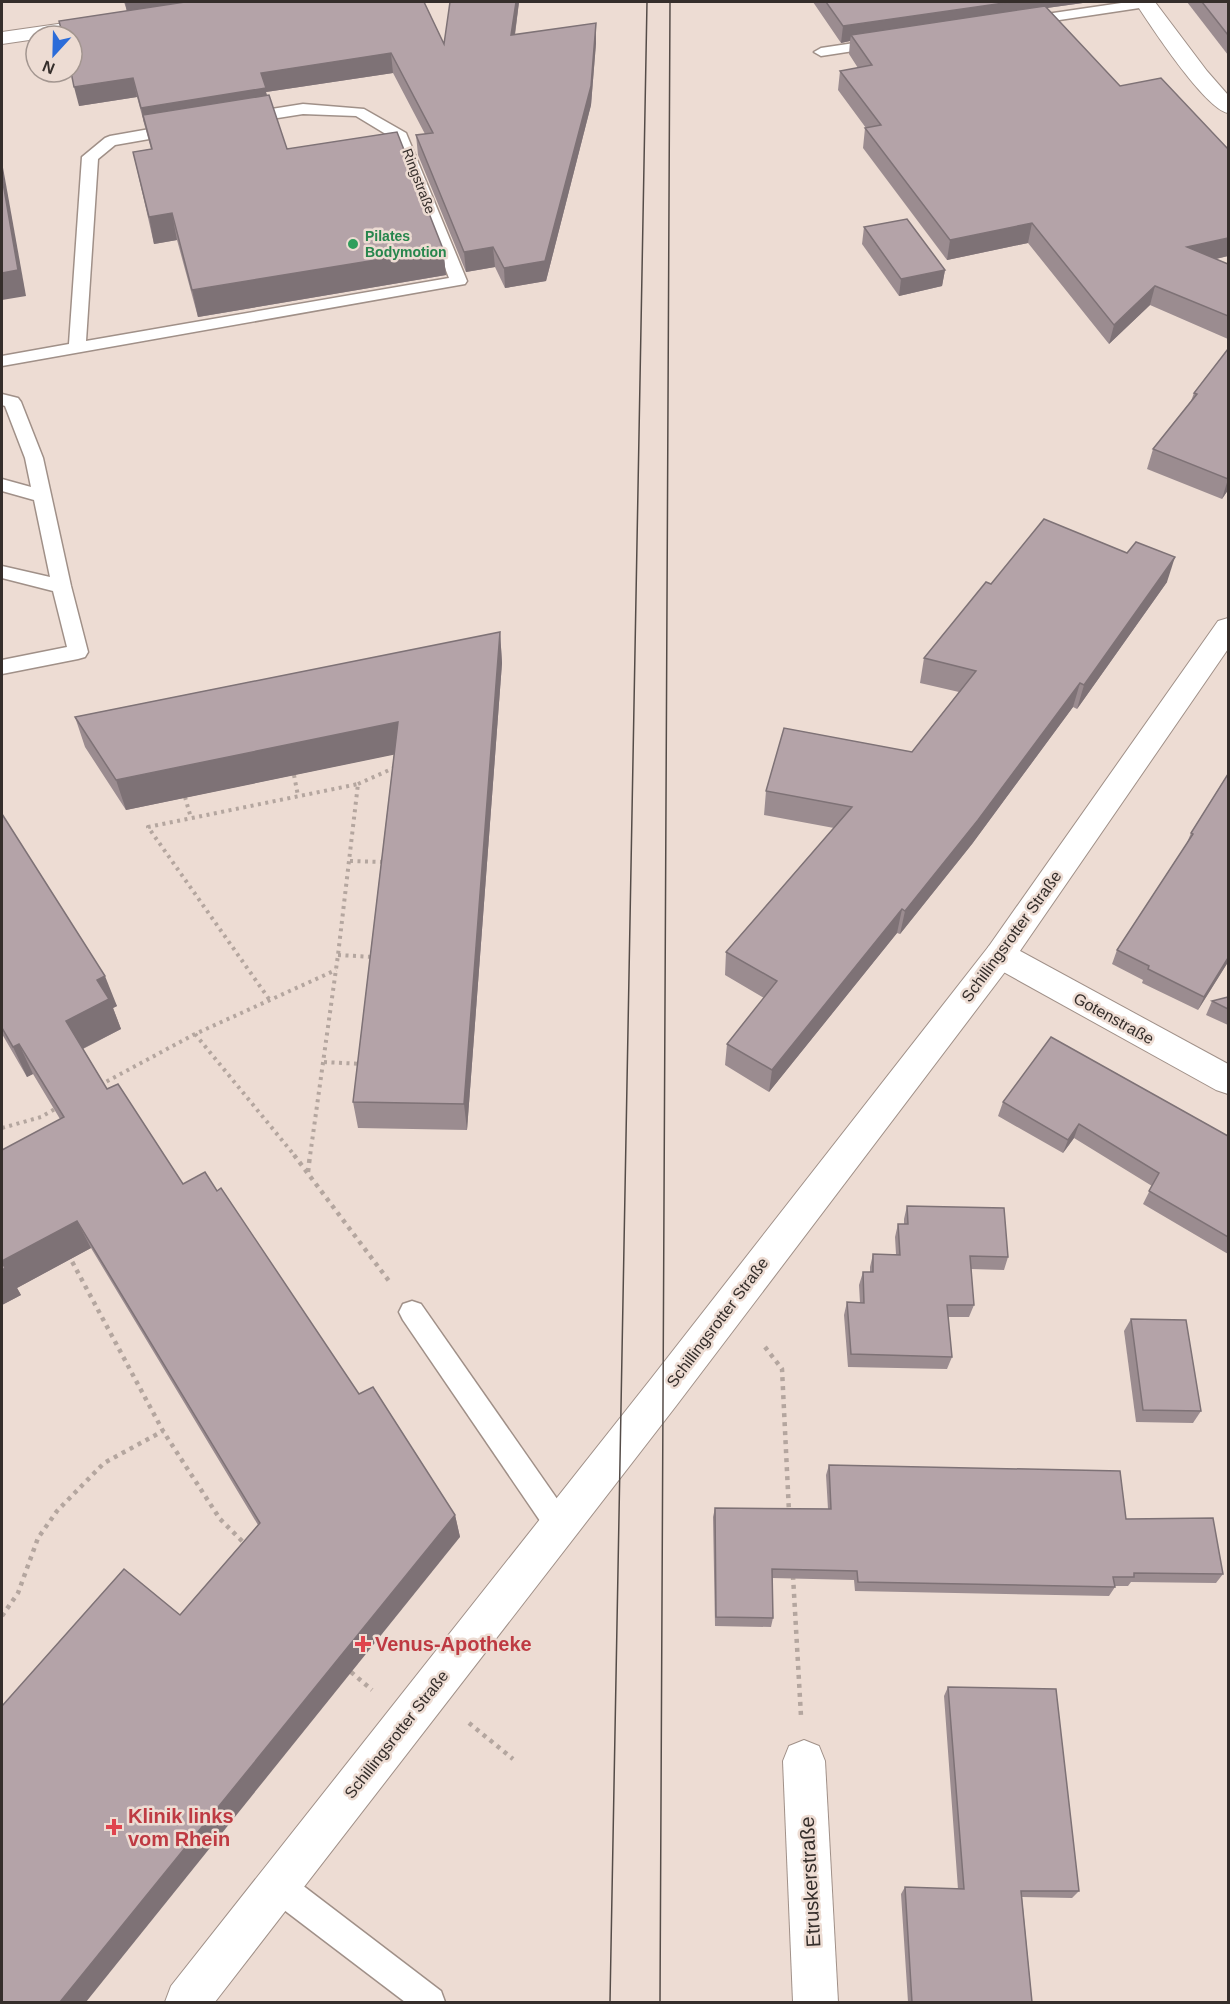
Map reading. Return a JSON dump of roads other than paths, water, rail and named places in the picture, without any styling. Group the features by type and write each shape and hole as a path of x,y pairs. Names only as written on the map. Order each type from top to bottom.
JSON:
{"street":[{"path":"1146,2 1199,76 1228,107"},
{"path":"2,38 64,20 131,20"},
{"name":"Schillingsrotter Straße","path":"187,2002 1000,955 1228,628"},
{"name":"Gotenstraße","path":"1000,955 1228,1080"},
{"name":"Etruskerstraße","path":"804,1761 816,2002"}],"lane":[{"path":"1007,24 1146,2"},
{"path":"821,52 890,41"},
{"name":"Ringstraße","path":"2,361 459,281 401,136 359,112 303,109 235,120"},
{"path":"77,348 90,157 110,141 189,128"},
{"path":"2,400 12,402 34,458 61,586 78,652 2,667"},
{"path":"2,485 42,496"},
{"path":"2,572 61,586"},
{"path":"412,1312 559,1525"},
{"path":"278,1886 430,2002"}],"tram line":[{"path":"610,2002 647,2"},
{"path":"660,2002 670,2"}],"place":[{"name":"Pilates Bodymotion","path":"353,244"},
{"name":"Venus-Apotheke","path":"363,1644"},
{"name":"Klinik links vom Rhein","path":"114,1827"}]}
